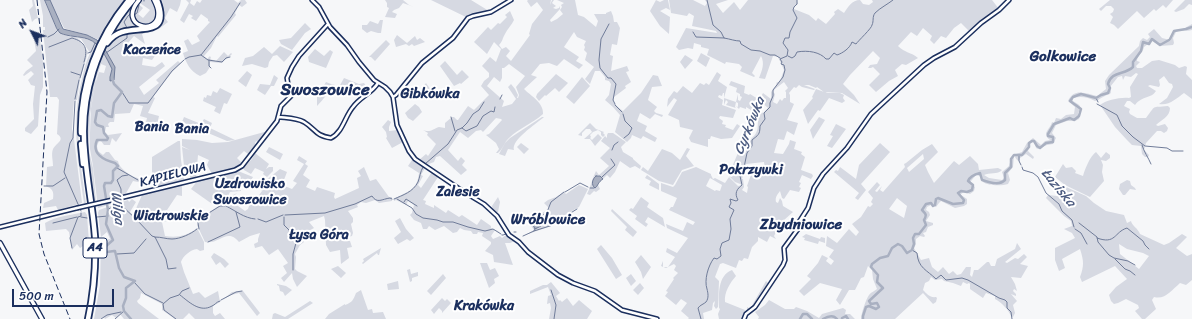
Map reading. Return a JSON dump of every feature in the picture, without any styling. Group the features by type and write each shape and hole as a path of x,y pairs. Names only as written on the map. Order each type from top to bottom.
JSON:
{"highway":[{"name":"A4","path":"87,319 94,280 95,246 94,222 85,153 84,119 88,91 99,52 121,10 128,0"},
{"name":"A4","path":"104,43 120,17 133,0"},
{"path":"104,43 119,33 146,30 155,26 160,20 161,14 156,0"}],"main road":[{"path":"139,0 133,9 133,17 138,25 146,27 153,24 158,17 156,0"},
{"path":"0,244 42,319"}],"street":[{"path":"312,0 328,24 347,45 358,62 378,83 387,88 392,96 397,125 408,150 420,163 484,204 497,216 509,235 520,242 528,252 564,279 597,292 620,309 657,319"},
{"path":"392,96 397,93 422,63 453,38 468,18 488,13 511,0"},
{"path":"744,319 747,313 755,307 783,265 785,260 784,248 798,229 799,222 808,208 814,188 837,157 846,148 867,118 926,63 955,46 1009,0"},
{"name":"KĄPIELOWA","path":"0,227 238,169 247,162 277,121 281,106 290,98 292,93 287,81 288,73 299,56 328,24"},
{"path":"279,115 302,121 317,134 331,138 336,135 353,106 373,90 378,83"}],"shaded area":[{"path":"32,0 34,0 38,18 32,22 29,10 33,6"},
{"path":"40,0 126,0 109,23 101,39 99,38 99,40 64,28 60,20 54,23 62,34 86,39 98,45 86,74 79,106 78,138 86,203 84,203 76,126 79,95 84,69 90,53 81,39 77,38 88,52 80,79 77,100 74,100 72,129 82,203 58,210 56,206 43,208 44,203 53,199 52,191 46,186 47,167 53,166 52,151 60,142 61,138 57,134 59,100 57,97 50,97 43,30 45,30 45,27 43,27 43,16"},
{"path":"136,0 138,0 132,10 132,19 136,24 143,27 150,26 156,22 158,13 155,0 159,10 157,22 149,27 122,31 110,38 124,15"},
{"path":"141,0 153,0 157,13 155,19 150,25 140,24 135,17 134,12 137,3 143,8 138,14 143,18 150,10 140,3"},
{"path":"158,0 161,0 163,6 162,0 181,0 177,12 170,8 165,18 164,9 164,17 168,22 159,29 142,34 145,44 134,36 127,44 142,51 156,51 157,53 152,60 143,58 142,65 155,67 162,62 165,66 139,87 144,95 159,83 156,80 178,61 180,63 184,60 172,72 153,97 155,98 148,113 159,116 155,133 144,130 147,118 140,116 143,106 134,104 130,113 115,114 114,122 110,122 108,124 109,127 106,127 105,132 108,135 122,133 116,142 112,138 110,145 104,145 101,141 99,141 97,146 98,151 103,155 106,152 109,152 124,170 139,179 143,179 143,183 133,181 125,195 106,199 107,202 125,198 125,200 98,208 93,166 90,149 91,109 89,151 93,168 96,202 94,203 88,147 87,124 92,90 103,53 105,55 107,52 105,48 111,41 124,34 142,32 156,27","holes":["101,64 106,66 104,73 99,72 95,83"]},
{"path":"186,0 191,0 190,3 194,6 197,1 200,3 202,0 234,0 238,3 241,0 245,0 247,3 242,7 239,5 235,13 236,15 218,37 217,36 211,48 204,56 207,59 210,56 210,59 216,61 224,52 228,56 231,53 232,54 222,63 210,62 210,67 206,73 200,76 191,69 186,60 183,53 188,51 184,41 188,39 192,45 200,41 197,36 210,22 201,14 196,21 191,18 193,16 189,14 184,23 180,20 189,3"},
{"path":"385,0 403,0 414,7 403,3 399,8 392,12 397,14 395,18 385,17 389,8 387,7"},
{"path":"431,0 471,0 489,11 472,15 468,18"},
{"path":"551,0 550,5 552,0 554,0 552,3 556,6 553,8 556,9 560,6 560,9 550,20 551,22 563,14 560,10 562,7 561,5 564,3 557,0 575,0 578,15 584,17 596,27 598,21 594,14 606,14 611,11 614,22 617,22 620,28 617,45 612,44 610,55 613,56 611,71 627,66 629,71 626,72 631,82 614,97 614,101 623,111 641,93 653,75 658,76 662,86 652,87 648,100 657,107 654,111 656,113 663,115 662,117 655,114 650,119 640,113 637,121 647,126 645,131 657,138 655,142 643,136 641,139 632,135 627,142 615,132 620,115 605,100 609,95 611,84 609,81 605,80 605,77 600,71 595,71 590,84 585,79 594,67 585,60 587,53 584,50 584,45 586,41 577,37 574,32 564,47 579,57 576,61 583,65 579,69 564,59 557,66 549,63 540,64 531,75 537,77 524,89 539,103 543,110 543,114 507,140 498,153 496,153 499,149 496,143 486,135 489,134 502,120 501,119 496,118 483,132 481,130 476,131 468,138 460,132 448,150 458,161 461,157 465,161 462,165 467,170 461,175 440,156 436,157 434,162 426,165 419,160 426,154 428,156 436,144 427,135 428,133 423,130 430,131 439,127 445,128 445,123 452,117 458,120 468,106 474,110 489,95 481,86 489,77 489,73 482,66 490,57 496,62 501,49 494,42 487,54 474,42 488,27 491,30 498,23 500,24 507,17 505,15 510,11 514,20 499,45 502,49 506,47 510,51 506,56 511,61 530,35 532,24 543,10 537,2 531,7 527,1","holes":["509,64 525,76 516,87 519,95 518,98 518,95 511,84 508,87 516,99 512,104 502,107 504,101 487,86 494,77 500,82 502,78 502,68"]},
{"path":"656,0 660,2 668,0 670,10 666,8 660,11 670,17 669,34 660,26 650,11"},
{"path":"669,0 693,0 705,6 707,3 705,0 728,0 716,4 723,13 734,2 740,10 748,0 797,0 798,4 794,7 794,9 809,15 816,21 818,18 826,24 835,14 834,12 838,9 844,13 850,4 857,0 860,0 863,4 869,5 873,2 872,0 992,0 999,9 975,26 970,32 961,23 954,28 946,38 941,36 934,44 930,40 932,36 923,28 917,36 911,32 898,46 918,58 906,65 902,64 895,70 898,76 889,81 876,92 869,85 880,74 873,67 868,68 870,65 877,64 880,58 873,51 843,84 854,95 860,104 842,93 824,92 817,87 816,88 809,85 804,85 815,89 802,87 799,85 796,88 794,87 789,93 790,102 794,104 787,120 798,123 794,135 787,131 784,140 778,139 774,153 783,154 790,140 796,142 794,149 802,152 801,154 805,157 801,170 812,174 813,176 811,179 802,175 799,182 801,183 799,187 801,188 799,192 790,190 784,199 782,198 780,191 777,195 776,202 778,203 780,198 783,206 793,212 775,231 774,236 776,239 770,236 767,242 758,237 758,241 752,247 748,259 744,258 742,261 739,260 736,268 723,263 720,264 715,277 719,281 718,307 716,309 714,306 715,301 713,303 712,310 703,313 704,319 688,319 689,318 681,311 687,303 681,299 676,305 665,296 668,292 666,291 674,279 673,278 678,273 674,270 676,266 674,264 668,267 675,257 666,252 667,248 677,253 688,238 667,228 666,224 683,231 687,222 693,225 695,222 669,210 673,207 677,198 661,191 661,183 673,187 682,172 696,167 711,174 713,179 715,178 725,183 729,177 738,186 743,185 735,182 729,176 732,177 733,175 726,170 727,165 732,167 740,148 742,137 748,143 757,131 759,116 752,112 754,108 763,113 768,108 759,100 763,93 771,99 771,92 777,84 776,83 780,81 784,70 778,57 773,56 765,79 759,78 763,64 761,56 752,73 755,76 754,77 740,71 742,67 739,64 726,62 725,64 707,55 709,49 701,47 701,45 694,43 693,49 688,48 679,50 676,47 686,28 717,33 716,31 692,26 694,16 689,13 687,16 671,13","holes":["784,82 788,88 785,91 786,98 782,101 780,99 777,104 773,102 775,94 773,92","764,162 765,170 759,177 757,176 757,173 752,172 747,186 747,193 742,190 744,187 742,179 746,164","710,178 722,185 720,191 715,191 706,186"]},
{"path":"1110,0 1173,0 1166,8 1163,5 1156,11 1154,9 1144,18 1137,11 1118,29 1110,23 1113,17 1110,14 1114,9 1111,6 1106,6 1101,11 1099,9"},
{"path":"1185,0 1192,0 1192,5 1189,4 1184,9 1176,12 1174,11"},
{"path":"380,20 383,20 381,33 371,31 367,33 362,29 362,25 367,25 370,21 378,24"},
{"path":"305,23 311,29 305,33 292,50 281,44 279,40 291,38"},
{"path":"1192,24 1192,30 1176,32 1173,38 1173,45 1160,46 1152,41 1144,47 1137,59 1137,61 1140,62 1136,66 1137,68 1142,68 1152,61 1159,60 1175,65 1179,68 1185,66 1187,67 1186,74 1192,80 1192,99 1184,93 1169,103 1159,104 1167,98 1173,87 1164,76 1159,80 1159,87 1148,86 1156,91 1152,95 1141,100 1135,105 1130,101 1127,101 1124,106 1130,109 1130,114 1137,118 1146,118 1156,107 1168,106 1170,108 1169,114 1156,125 1158,126 1165,124 1168,128 1167,131 1164,133 1157,131 1146,143 1144,150 1149,155 1148,157 1145,157 1142,154 1141,146 1132,145 1115,127 1100,105 1114,99 1131,97 1130,87 1138,74 1136,73 1131,77 1125,76 1123,80 1122,76 1118,77 1110,87 1110,94 1095,101 1084,97 1073,98 1073,101 1081,107 1078,113 1080,116 1079,119 1056,125 1052,133 1056,138 1053,144 1038,149 1036,148 1035,142 1030,144 1028,151 1034,157 1033,159 1026,154 1020,158 1019,161 1017,160 1015,157 1016,154 1022,152 1027,143 1033,138 1041,145 1045,141 1050,140 1047,138 1046,133 1056,118 1061,119 1066,115 1074,114 1075,107 1068,101 1074,94 1081,92 1097,96 1106,89 1105,81 1109,75 1139,46 1140,41 1143,38 1147,40 1150,37 1148,34 1154,29 1162,38 1170,40 1174,30 1183,29"},
{"path":"37,32 39,32 43,62 43,87 40,95 38,126 31,134 25,131 25,128 34,119 33,104 35,86 31,85 28,80 34,74 31,71 24,76 23,75 33,66 27,60 36,51 34,39"},
{"path":"397,35 407,43 415,36 417,40 420,38 425,42 414,46 412,44 409,46 406,44 396,47 394,40"},
{"path":"386,40 390,44 375,61 369,57"},
{"path":"280,46 293,52 284,62 277,55 273,56 268,67 265,68 252,64 242,66 245,58 253,56 264,47 272,54"},
{"path":"315,49 324,56 330,50 333,52 326,68 309,62 308,57"},
{"path":"701,53 710,58 706,67 697,61"},
{"path":"685,55 693,60 685,69 680,62"},
{"path":"445,61 457,75 462,70 469,77 461,84 460,83 454,86 440,66"},
{"path":"247,71 252,75 246,87 238,81"},
{"path":"717,72 721,75 718,81 727,87 724,98 724,93 722,96 719,95 718,97 723,100 722,105 736,110 733,118 720,116 719,118 723,121 722,124 726,125 725,127 733,130 737,124 740,126 732,138 721,139 711,136 710,139 708,139 708,147 691,142 689,138 693,130 680,127 679,120 668,115 677,100 674,98 667,107 668,99 674,91 677,93 683,86 692,93 700,83 704,85 706,83 709,85"},
{"path":"556,74 568,83 559,92 555,88 539,101 536,97 537,94"},
{"path":"274,75 278,78 274,86 271,86 265,95 257,90 260,84 270,85"},
{"path":"582,77 590,86 574,104 566,97"},
{"path":"344,78 359,84 364,83 366,86 358,93 356,93 354,89 349,90 346,88 344,90 339,87"},
{"path":"731,81 745,86 744,93 750,94 758,99 751,110 746,107 746,109 740,107 739,109 736,106 738,107 738,103 736,102 738,94 738,100 740,101 742,97 736,92 737,88 729,85"},
{"path":"326,82 335,85 317,106 317,97"},
{"path":"426,83 433,93 427,97 422,88"},
{"path":"220,88 232,94 227,104 224,103 220,114 214,111 216,107 203,101 204,97 206,98 207,95 211,96 213,91 217,93"},
{"path":"816,89 827,93 840,93 844,95 843,98 845,101 842,103 829,98 808,124 803,110 813,98 812,97"},
{"path":"724,98 736,102 736,108 726,105 728,102 726,100 724,105"},
{"path":"415,104 422,112 413,121 408,118 405,113"},
{"path":"184,117 201,124 204,119 212,123 210,128 235,140 227,141 182,122"},
{"path":"544,117 520,137 514,146 514,150 508,149 505,156 499,154 505,143 510,138"},
{"path":"819,117 825,120 813,139 810,130"},
{"path":"388,120 391,122 389,131 398,130 403,142 392,148 386,138 386,132 382,127"},
{"path":"590,123 596,129 604,132 603,133 605,135 603,137 601,132 598,130 590,135 592,140 598,134 602,138 595,146 590,139 584,139 592,132 590,129 586,129 582,133 582,136 578,135"},
{"path":"836,124 846,129 832,148 827,146 833,136 830,135"},
{"path":"268,131 258,144 256,141 255,145 257,144 248,156 248,154 244,151 237,158 242,163 228,170 212,174 207,165 209,160 198,155 196,178 190,179 190,165 184,166 182,147 190,150 182,146 182,139 212,143 228,142"},
{"path":"608,133 613,133 626,142 621,147 623,152 633,158 641,166 640,169 635,166 630,168 620,161 615,172 610,178 607,175 603,179 599,175 609,166 600,158 610,148 601,141 605,136 607,138"},
{"path":"180,141 184,180 152,187 152,157"},
{"path":"521,143 529,149 524,154 517,147"},
{"path":"880,143 890,152 861,184 866,190 858,200 855,198 859,193 834,172 836,170 838,171 840,167 856,179 859,165"},
{"path":"932,144 938,152 925,165 934,183 954,161 959,165 970,156 978,164 979,170 998,168 1002,170 1000,172 984,175 989,178 1002,180 1004,178 1002,172 1009,166 1011,159 1014,156 1013,167 1008,173 1010,180 1008,184 988,184 983,182 980,176 976,175 971,181 975,187 974,191 970,194 964,192 961,194 967,199 967,204 964,206 955,208 941,201 936,207 931,205 927,207 926,210 930,215 926,221 933,223 933,225 928,227 926,232 923,233 925,236 924,237 920,236 916,239 914,248 921,260 929,258 932,267 938,272 943,267 949,274 953,271 957,275 961,274 966,267 971,267 970,275 972,277 974,270 978,270 987,262 989,262 991,266 995,266 997,259 1015,249 1017,243 1021,249 1005,262 1007,263 1015,258 1018,259 1024,254 1027,257 1020,264 1028,266 1021,278 1011,277 1017,291 1014,289 1013,291 1016,296 1011,294 1017,301 1013,305 1015,313 1013,317 1000,302 995,299 995,296 986,293 983,298 970,289 969,283 967,284 963,282 961,286 942,279 935,280 931,277 929,281 925,283 923,290 930,296 937,298 936,302 933,304 923,293 895,319 861,319 868,297 877,289 873,279 872,270 868,266 864,277 861,278 855,290 849,290 840,305 836,300 842,289 820,283 804,296 799,291 811,279 807,276 818,263 822,255 828,258 826,261 831,265 834,261 829,257 834,250 826,246 827,236 837,243 849,229 856,236 859,232 852,224 861,217 868,206 870,207 873,204 871,202 873,198 868,192 877,182 880,185 875,191 877,192 882,186 880,190 883,192 905,167 904,164","holes":["923,154 924,159 909,172 907,168","897,198 907,206 904,218 889,209"]},
{"path":"269,147 283,154 280,160 266,152"},
{"path":"687,148 690,149 686,156 694,166 682,170 673,185 659,181 641,170 643,167 648,171 662,149 672,153 680,160"},
{"path":"1096,152 1101,158 1106,152 1110,155 1110,158 1106,161 1101,160 1103,165 1102,172 1104,181 1090,197 1065,185 1055,177 1063,164 1066,168 1072,167 1076,171 1075,173 1083,176 1086,166"},
{"path":"255,153 269,164 266,169 273,167 273,171 267,177 263,174 264,172 255,168 251,174 244,170 244,167 252,159"},
{"path":"299,156 307,161 305,164 308,166 303,175 310,180 306,187 315,191 317,187 335,193 335,199 359,188 357,178 361,176 358,171 364,167 370,181 376,179 389,197 392,197 392,201 379,203 375,200 366,203 361,202 357,205 358,207 348,211 353,218 353,222 351,224 353,233 352,236 348,237 347,241 350,241 352,247 347,248 349,258 341,264 340,250 330,252 326,245 324,216 309,222 314,228 299,236 304,242 300,245 295,254 295,269 307,276 297,287 292,273 284,282 281,278 287,273 283,266 288,263 278,249 269,255 262,246 255,248 254,244 258,242 260,233 239,242 231,236 227,236 215,241 205,242 197,225 199,222 196,222 221,204 218,203 215,206 191,189 198,180 238,171 253,177 249,184 245,184 241,187 241,191 230,192 227,198 237,193 235,195 237,200 234,203 245,211 248,209 250,203 257,198 262,191 260,189 265,181 280,169 287,172 282,185 292,189 297,183 293,181 304,164 297,160"},
{"path":"412,160 425,168 418,185 421,188 432,172 438,177 423,200 426,201 425,204 434,208 434,205 446,213 448,210 459,217 462,215 477,225 481,219 501,234 495,230 491,236 493,239 500,236 502,238 506,235 515,241 505,243 513,265 494,262 493,255 485,251 491,242 482,236 483,233 478,232 477,234 473,234 471,231 460,228 457,232 453,233 444,226 435,230 429,226 427,229 423,229 421,223 414,220 410,215 414,205 408,201 406,205 396,200 394,201 394,199 411,190 416,184 419,173 408,166"},
{"path":"596,171 599,175 594,177 600,189 596,192 594,191 590,195 587,194"},
{"path":"647,175 659,184 659,190 649,185 651,181 645,178"},
{"path":"1127,180 1130,181 1131,185 1136,190 1130,189 1125,195 1123,195 1119,189 1120,184"},
{"path":"182,184 182,196 177,195 167,210 154,212 151,220 167,221 162,222 165,236 182,236 197,228 204,242 204,250 200,251 197,249 189,252 185,256 181,262 184,272 193,294 199,292 205,298 218,291 220,302 213,306 213,313 215,316 220,313 225,319 195,319 189,313 183,319 175,319 162,310 162,304 141,293 140,298 137,301 138,303 159,319 124,319 120,314 116,318 112,315 105,319 104,317 94,319 100,285 101,240 110,239 107,232 101,237 98,213 99,210 128,200 129,202 132,199 136,202 130,212 133,215 143,193"},
{"path":"579,185 588,189 579,207 572,211 562,222 563,225 554,225 527,234 534,230 529,223 549,208 544,203 564,192 566,194"},
{"path":"1066,187 1086,196 1106,211 1124,215 1127,223 1131,221 1140,234 1164,245 1182,234 1187,237 1176,248 1187,256 1192,254 1192,280 1186,285 1180,283 1165,296 1158,298 1154,297 1152,300 1156,309 1145,319 1142,319 1135,311 1139,308 1138,305 1126,299 1114,304 1111,301 1109,295 1116,287 1127,279 1115,266 1082,282 1080,277 1083,260 1080,249 1062,259 1065,268 1059,271 1055,260 1055,248 1075,238 1072,233 1064,229 1072,226 1071,221 1046,198 1048,195 1057,196 1066,193","holes":["1119,244 1127,249 1149,256 1139,269 1120,254"]},
{"path":"498,197 500,202 498,212 496,213 492,206"},
{"path":"641,197 649,203 647,207 663,218 665,227 648,217 645,222 648,224 646,227 635,219 637,216 629,210 631,208 633,209"},
{"path":"612,209 637,232 633,237 625,230 627,227 611,211"},
{"path":"85,212 87,215 89,242 80,248 77,244 72,250 69,232 66,229 46,231 45,223 49,221 59,217"},
{"path":"400,218 406,229 414,238 410,241 407,239 398,244 394,238 401,232 395,221"},
{"path":"806,234 820,239 821,237 825,238 825,243 819,241 818,244 804,240 805,238 802,237"},
{"path":"601,245 612,258 622,275 616,279 597,249"},
{"path":"381,248 379,255 377,253 363,264 362,263 364,261 363,259"},
{"path":"214,253 229,264 225,268 220,262 216,265 211,257"},
{"path":"641,255 651,267 643,279 635,262"},
{"path":"480,263 487,263 490,270 495,268 499,276 494,279 495,283 489,288"},
{"path":"338,266 346,273 341,278 331,269"},
{"path":"410,269 411,274 418,272 418,276 412,278 412,281 410,282 407,270"},
{"path":"732,270 736,276 725,295 725,302 745,310 744,312 746,314 743,319 719,319 719,292 721,281 727,273"},
{"path":"443,274 446,278 431,295 427,291"},
{"path":"631,274 636,281 631,286 626,278"},
{"path":"398,281 399,289 388,290 387,284"},
{"path":"766,281 768,283 750,309"},
{"path":"551,282 560,293 556,296 559,301 560,300 562,302 567,298 573,306 579,300 592,311 587,319 549,319 551,308 550,303 547,304 548,296 551,295 548,287 530,294 530,291"},
{"path":"640,283 644,288 638,295 633,290"},
{"path":"277,284 286,286 292,290 285,296 283,292 280,291"},
{"path":"361,290 368,310 372,309 373,313 383,312 386,319 325,319 329,314 351,302 356,293"},
{"path":"243,291 260,313 257,316 239,293 222,300 232,292"},
{"path":"442,298 445,301 447,299 451,303 442,313 439,308 434,314 431,310"},
{"path":"769,300 785,309 794,309 796,307 819,318 822,314 843,308 846,310 845,314 850,314 855,319 758,319 759,317 755,312"},
{"path":"310,301 313,303 288,319 272,319 273,314 275,313 285,317"}],"water":[{"path":"45,0 50,0 63,29 87,35 97,40 106,51 115,67 114,80 110,81 112,69 100,48 88,39 60,33"},
{"path":"596,176 600,176 603,179 595,188 592,182"},
{"path":"542,216 540,219 541,226 535,229 532,223"}],"waterway":[{"path":"707,0 713,25 721,32 724,38 740,41 741,44 751,50 775,55 780,58"},
{"name":"Cyrkówka","path":"701,319 698,308 708,299 706,285 708,269 714,258 717,259 721,256 720,249 722,243 729,240 731,229 730,219 734,210 729,207 731,203 730,199 736,201 738,200 736,193 742,185 740,176 743,172 747,153 752,146 752,140 760,131 760,126 765,119 764,113 770,107 773,90 783,77 785,70 780,59 787,56 788,50 783,43 785,38 789,38 790,32 797,18 793,10 797,4 797,0"},
{"path":"788,56 792,58 797,52 809,51 829,59 834,53 837,55 842,53 852,42 856,44 867,32 871,27 875,13 893,0"},
{"path":"185,59 201,55 231,17 240,3"},
{"path":"134,15 137,13 139,5"},
{"path":"127,28 124,22 130,14"},
{"path":"609,24 601,39 599,60 600,68 608,78 611,78 616,84 613,100 615,104"},
{"name":"Wilga","path":"1170,39 1174,31 1192,27"},
{"path":"48,37 59,29"},
{"path":"693,32 696,37 724,38"},
{"path":"106,53 127,38 127,34"},
{"path":"49,47 72,38 77,40 83,44 86,50 84,62"},
{"name":"Wilga","path":"863,319 866,307 869,306 876,309 879,307 877,303 871,304 869,301 883,288 877,282 878,275 871,267 872,264 880,258 888,256 892,248 898,244 902,246 907,253 912,250 914,244 913,238 915,234 919,234 926,225 924,220 926,215 922,210 926,204 931,203 933,206 938,198 953,204 963,203 964,200 958,193 961,191 967,192 972,190 973,185 968,181 978,173 980,173 982,180 994,183 1003,182 1005,180 1005,173 1011,167 1011,159 1014,155 1022,155 1029,147 1029,143 1032,141 1034,141 1040,148 1046,143 1053,142 1053,137 1048,136 1048,134 1054,124 1070,118 1074,120 1079,116 1081,109 1070,101 1073,97 1081,94 1096,98 1108,93 1110,88 1108,84 1112,77 1133,67 1133,62 1141,51 1143,42 1149,44 1152,39 1160,45 1169,40"},
{"path":"88,53 91,52 95,43"},
{"path":"201,55 208,60 222,62 226,58 230,57"},
{"path":"122,92 129,103 148,103 172,71 184,60"},
{"path":"209,60 209,66 211,68"},
{"path":"80,78 84,64"},
{"path":"71,72 80,75"},
{"name":"Wilga","path":"112,78 114,84 122,92 114,103 112,117 108,116 101,110 97,111 95,122 97,125 103,127 104,133 108,138 107,140 97,140 96,149 100,156 118,166 113,171 113,180 111,183 105,183 104,186 108,210 106,224 113,240 105,247 104,250 107,252 115,251 119,268 124,277 135,281 126,288 126,298 123,306 124,311 131,319"},
{"path":"75,99 79,80"},
{"path":"500,99 502,95"},
{"name":"Wilga","path":"1096,98 1098,102"},
{"path":"75,101 73,138 70,143 64,172 81,211"},
{"path":"425,164 448,144 457,130 462,128 467,123 484,102"},
{"path":"1097,104 1117,115 1122,126 1145,146 1167,148 1172,151 1183,151"},
{"path":"615,105 622,112"},
{"path":"462,128 466,131 477,126 483,116 491,111 494,112 495,107"},
{"path":"623,114 625,121 632,128 629,134 624,138"},
{"path":"451,117 455,131"},
{"path":"612,150 614,145 618,142"},
{"path":"1142,145 1151,164"},
{"name":"Łaziska","path":"1019,156 1021,165"},
{"path":"602,177 615,165 611,159"},
{"path":"394,199 408,193 416,185 423,167"},
{"name":"Łaziska","path":"1022,167 1023,170 1033,173 1038,177 1046,193 1059,204 1062,211 1072,220 1074,227"},
{"path":"117,168 138,180"},
{"path":"121,194 121,189 117,180 122,176 128,175"},
{"path":"44,186 53,186 65,178"},
{"path":"565,192 580,183 588,187"},
{"path":"542,216 547,212 551,202 564,192"},
{"path":"285,215 325,213 355,204 372,196 376,200 392,199"},
{"path":"397,199 412,208 416,214 423,218 443,222 453,222 485,231 493,229 501,234"},
{"path":"404,202 406,199 417,206"},
{"path":"198,222 199,219 220,206 225,206 234,200"},
{"path":"108,209 121,205 152,236 155,237 166,259 168,269 176,268"},
{"path":"226,206 244,216 255,219"},
{"path":"534,231 564,223 569,214 577,209"},
{"path":"208,242 240,227 236,212"},
{"path":"72,248 70,238 78,217 81,216 81,213"},
{"path":"258,219 266,222 283,215"},
{"path":"97,217 108,216"},
{"path":"53,223 77,217"},
{"path":"81,217 87,218"},
{"path":"284,217 284,225 289,230"},
{"path":"198,223 199,229"},
{"name":"Łaziska","path":"1079,223 1097,237 1098,242 1109,255 1114,258 1128,261 1135,265"},
{"path":"1097,238 1108,240 1127,228 1143,241 1149,249"},
{"path":"155,237 175,239 192,233 197,229"},
{"path":"523,236 534,231 535,229"},
{"path":"1075,229 1081,233 1087,244"},
{"path":"289,231 296,243 293,254 293,270"},
{"path":"502,235 506,234"},
{"path":"117,254 134,253 146,239"},
{"path":"912,250 917,253 921,265 936,279 941,275 946,280 962,278 1005,300 1007,302 1007,308 1011,312 1012,319"},
{"path":"1115,259 1125,269 1135,275"},
{"path":"134,282 145,294 163,303"},
{"path":"176,319 164,310 163,304 170,298 179,295 182,291 189,288"},
{"path":"551,290 556,305 554,319"},
{"path":"221,300 236,292 242,291"},
{"path":"180,295 195,306 203,308 208,308 220,301"},
{"path":"115,319 124,311"},
{"path":"101,319 107,315 121,312"},
{"name":"Wilga","path":"800,319 803,314 807,314 812,319"},
{"name":"Wilga","path":"823,319 830,316 834,316 837,319"},
{"name":"Wilga","path":"842,319 846,316 848,319"}],"railway":[{"path":"37,0 47,92 39,234 44,254 70,319"}],"district":[{"name":"Kaczeńce","path":"152,50"},
{"name":"Golkowice","path":"1063,57"},
{"name":"Swoszowice","path":"325,91"},
{"name":"Gibkówka","path":"430,94"},
{"name":"Bania","path":"152,127"},
{"name":"Bania","path":"192,129"},
{"name":"Pokrzywki","path":"751,170"},
{"name":"Uzdrowisko Swoszowice","path":"250,192"},
{"name":"Zalesie","path":"458,192"},
{"name":"Wiatrowskie","path":"171,216"},
{"name":"Wróblowice","path":"548,220"},
{"name":"Zbydniowice","path":"801,225"},
{"name":"Łysa Góra","path":"319,235"},
{"name":"Krakówka","path":"484,306"}]}
